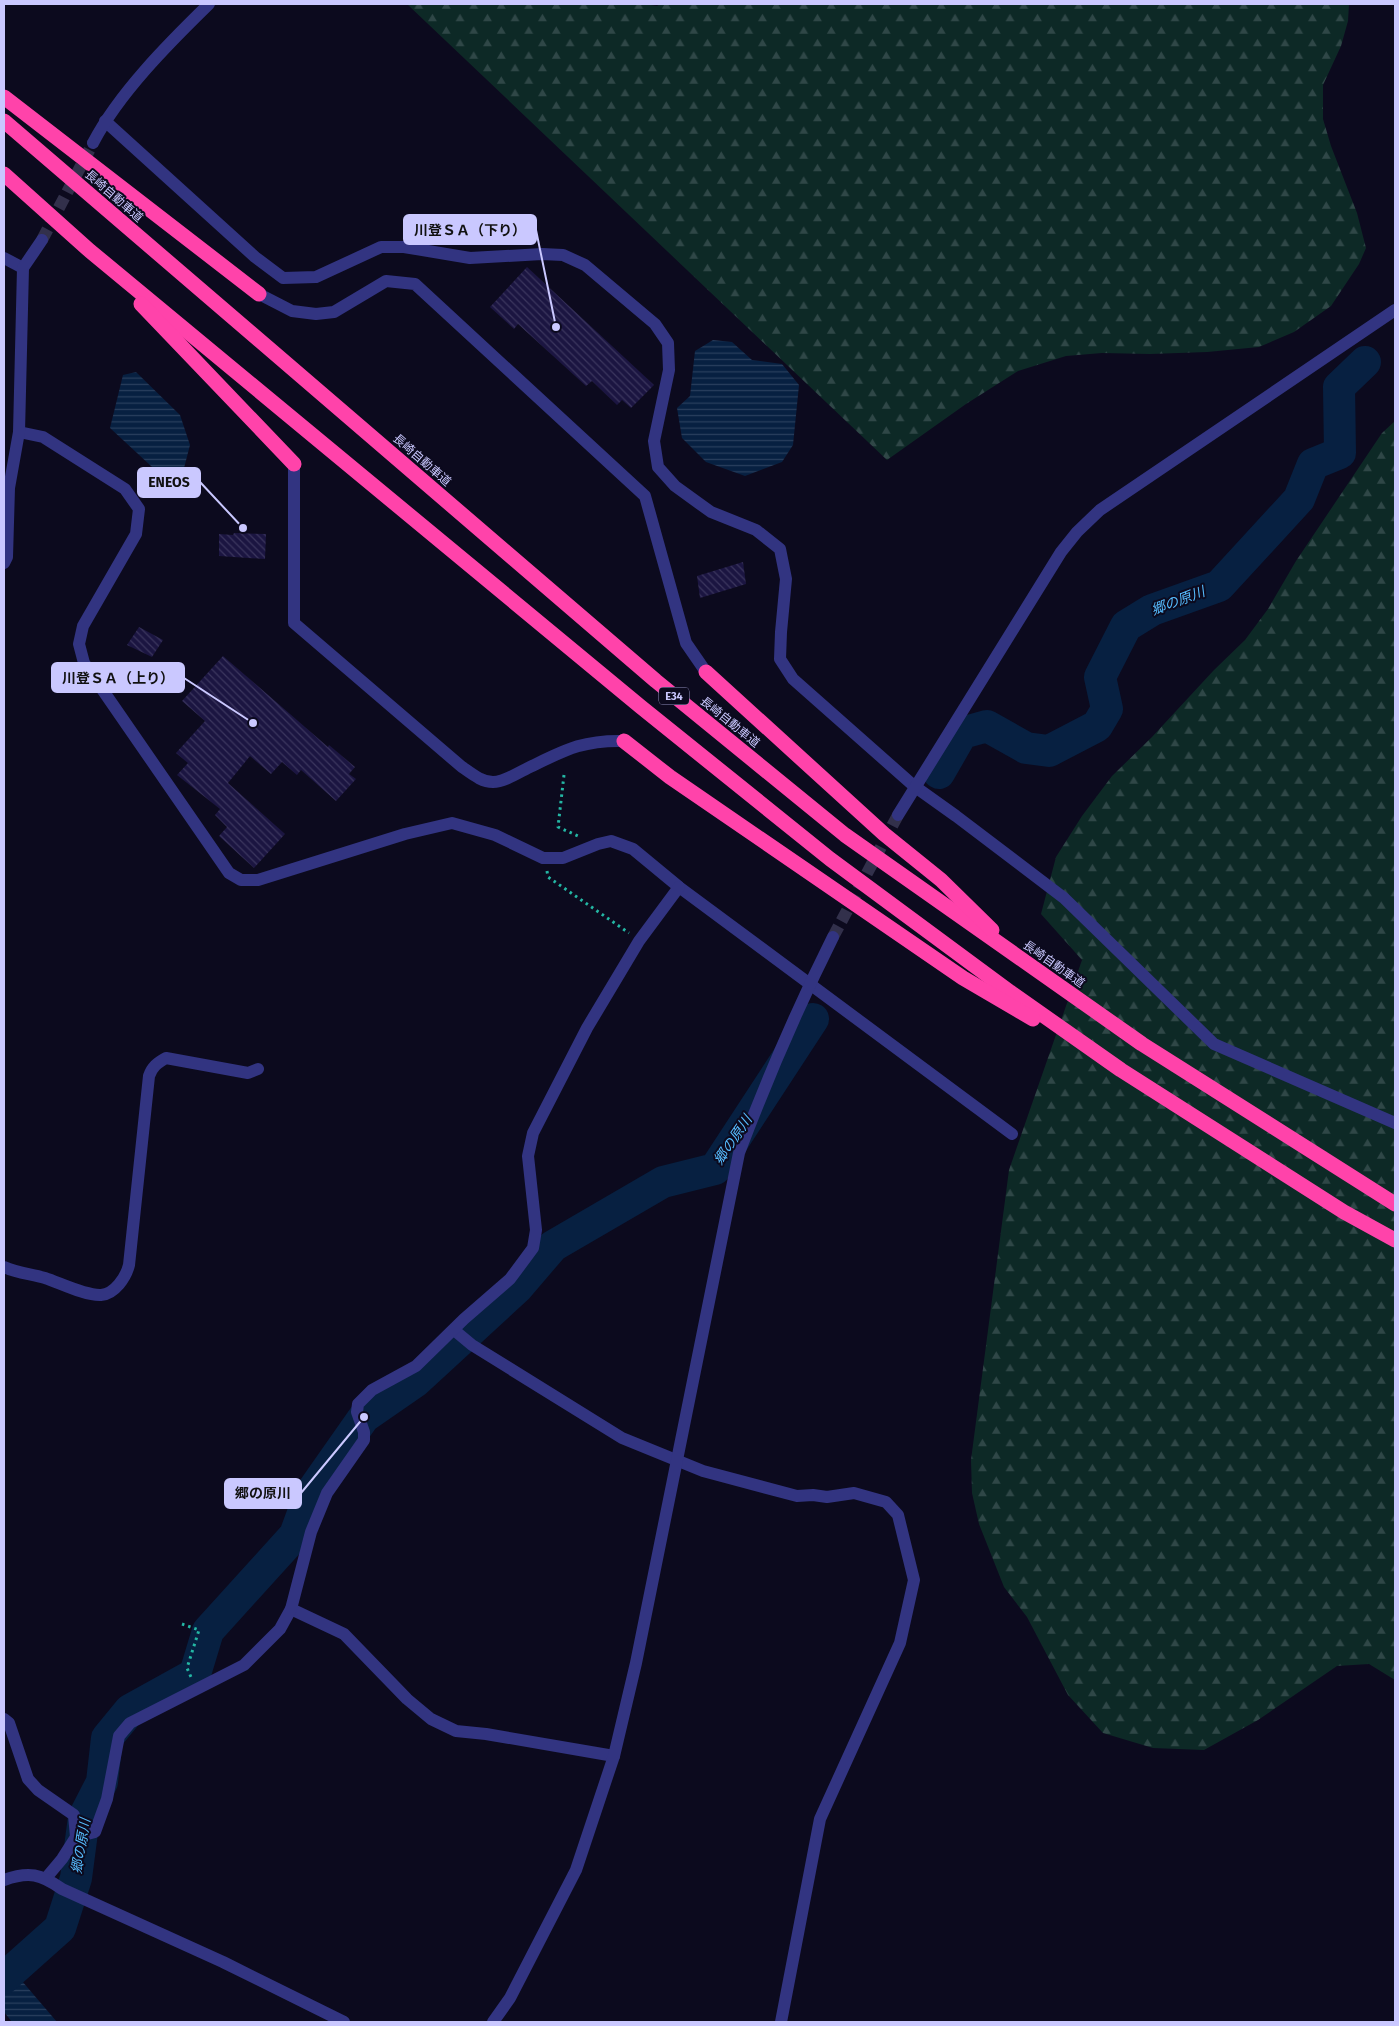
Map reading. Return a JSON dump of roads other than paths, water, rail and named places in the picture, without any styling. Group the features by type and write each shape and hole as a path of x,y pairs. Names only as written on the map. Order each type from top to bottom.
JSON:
{"highway":[{"path":"4,97 259,294"},
{"name":"長崎自動車道","path":"4,121 656,681 846,834 1028,965 1142,1044 1395,1204"},
{"name":"E34","path":"4,174 90,251 633,700 830,860 1010,992 1121,1070 1344,1212 1395,1240"},
{"path":"90,251 294,464"},
{"path":"706,672 884,834 941,880 1028,965"},
{"path":"624,741 670,777 963,978 1121,1070"}],"street":[{"path":"94,143 105,121 168,44 209,4"},
{"path":"105,121 255,258 283,278 316,277 381,247 404,247 470,258 542,254 563,255 585,265 654,324 668,343 669,370 654,441 658,467 675,486 711,512 756,530 780,549 786,579 780,659 793,679 914,786 1064,898 1214,1044 1395,1123"},
{"path":"4,562 7,557 9,488 19,432 23,268 42,240"},
{"path":"4,258 23,268"},
{"path":"259,294 292,311 316,314 334,312 386,281 416,284 645,496 686,643 706,672"},
{"path":"898,816 914,786 1061,552 1077,532 1100,510 1395,310"},
{"path":"19,432 43,437 124,489 139,508 136,534 83,626 79,644 84,663 229,873 241,880 258,880 406,834 452,823 495,835 543,858 563,858 598,844 611,841 633,849 679,887 1012,1134"},
{"path":"294,464 294,623 462,767 480,779 493,782 506,778 580,744 599,740 624,741"},
{"path":"76,1837 94,1832 107,1799 119,1736 130,1722 244,1665 280,1629 291,1609 311,1532 327,1493 364,1440 364,1432 357,1412 358,1404 372,1390 416,1366 510,1279 533,1248 536,1230 528,1156 533,1133 587,1028 640,941 679,887"},
{"path":"493,2022 510,1998 576,1870 614,1756 636,1663 739,1152 763,1088 809,984 833,937"},
{"path":"4,1267 91,1293 102,1295 115,1288 126,1276 129,1265 148,1076 152,1069 166,1058 248,1073 258,1069"},
{"path":"454,1330 472,1345 622,1438 703,1471 797,1496 813,1495 827,1497 854,1492 886,1502 898,1515 914,1580 900,1643 820,1819 781,2022"},
{"path":"291,1609 344,1634 407,1699 430,1719 456,1731 486,1734 614,1756"},
{"path":"4,1719 9,1723 28,1779 38,1790 74,1815 76,1837 62,1859 46,1878"},
{"path":"4,1880 21,1874 46,1878 62,1889 223,1962 344,2022"}],"water":[{"path":"713,340 732,342 752,360 782,364 799,385 793,445 782,462 745,476 706,462 682,438 677,408 690,396 695,351"},
{"path":"136,372 180,415 190,445 178,491 110,428 123,375"},
{"path":"4,1960 57,2022 12,2022 4,2012"}],"waterway":[{"name":"郷の原川","path":"939,773 962,733 987,726 1026,748 1049,751 1097,726 1107,709 1100,677 1126,626 1152,610 1219,586 1299,499 1313,464 1340,453 1339,387 1365,362"},
{"name":"郷の原川","path":"4,1978 60,1928 76,1878 84,1817 102,1782 107,1738 130,1710 195,1674 208,1631 295,1535 310,1494 364,1417 416,1381 517,1288 553,1246 663,1182 715,1169 813,1019"}],"tunnel":[{"path":"42,240 93,143"},
{"path":"833,937 898,815"}],"place":[{"name":"川登ＳＡ（下り）","path":"556,327"},
{"name":"ENEOS","path":"243,528"},
{"name":"川登ＳＡ（上り）","path":"253,723"},
{"name":"郷の原川","path":"364,1417"}]}
